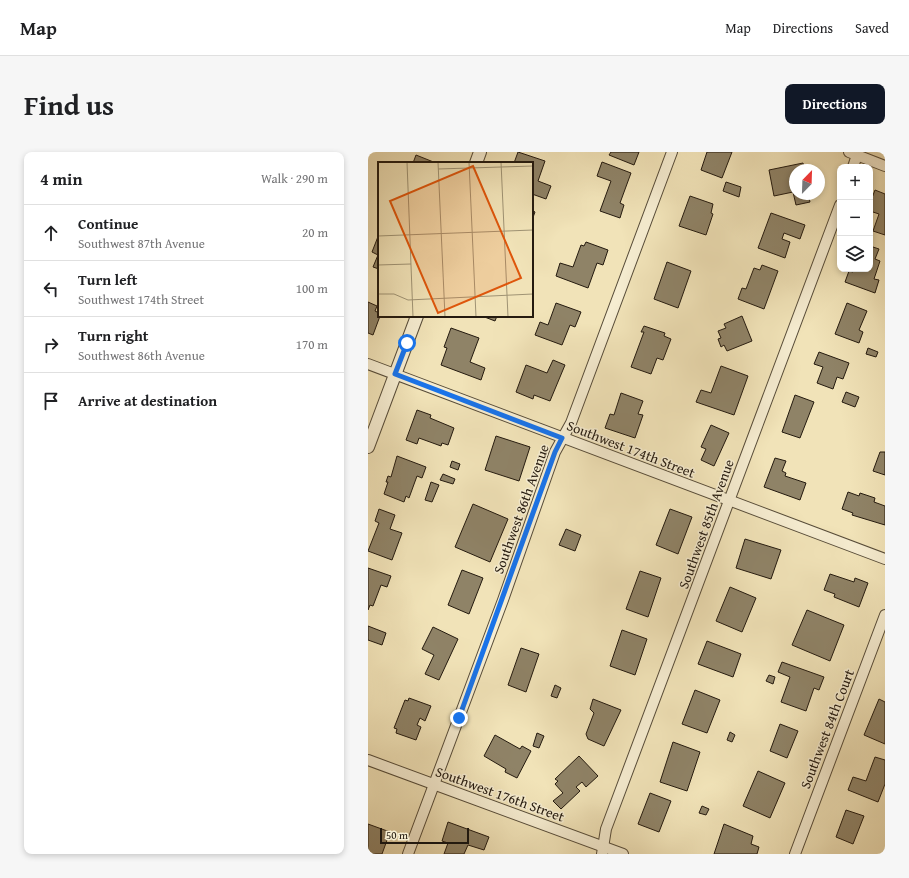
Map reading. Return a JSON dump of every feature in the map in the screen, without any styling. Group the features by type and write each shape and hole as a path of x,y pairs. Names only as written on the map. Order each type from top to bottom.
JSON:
{"street":[{"path":"476,162 480,152"},
{"name":"Southwest 86th Avenue","path":"408,854 555,452 571,423 672,152"},
{"path":"853,164 855,153 885,166"},
{"name":"Southwest 85th Avenue","path":"602,850 606,829 837,213"},
{"path":"368,447 417,317"},
{"name":"Southwest 174th Street","path":"368,364 885,559"},
{"name":"Southwest 84th Court","path":"795,854 885,615"},
{"name":"Southwest 176th Street","path":"368,760 602,850 623,854"}],"building":[{"path":"518,152 545,161 538,181 551,186 546,199 533,194 533,162 514,162"},
{"path":"611,152 639,152 634,165 609,155"},
{"path":"707,152 732,152 722,178 701,170"},
{"path":"416,155 434,162 413,162"},
{"path":"602,162 631,173 620,203 624,205 620,218 600,211 611,181 597,176"},
{"path":"789,166 789,193 774,196 769,170"},
{"path":"726,182 741,187 739,197 723,191"},
{"path":"875,190 885,194 885,235 873,231 879,214 873,212 873,195"},
{"path":"690,196 713,204 711,213 713,214 706,235 679,226"},
{"path":"795,200 810,200 810,202 796,205"},
{"path":"771,213 805,225 800,239 784,233 782,239 790,242 785,258 758,248"},
{"path":"378,237 378,255 372,252"},
{"path":"586,242 608,250 603,265 597,263 588,288 556,276 560,263 573,267 581,245 584,246"},
{"path":"873,247 879,249 875,259 880,261 874,279 879,280 875,293 845,282 849,272 873,272"},
{"path":"378,255 378,269 373,267"},
{"path":"667,262 691,271 678,308 654,299"},
{"path":"762,265 778,271 764,309 738,299 742,288 746,289 754,268 760,270"},
{"path":"368,302 377,306 375,311 378,312 378,317 380,317 373,335 368,333"},
{"path":"556,303 581,312 575,327 570,325 562,345 535,335 540,322 548,325"},
{"path":"847,303 867,311 859,330 863,332 859,343 835,334"},
{"path":"742,316 752,341 727,351 724,345 721,347 718,339 721,338 718,331 726,328 724,324"},
{"path":"485,317 497,317 495,321"},
{"path":"644,326 665,333 664,336 671,339 663,360 657,358 651,374 631,367 644,332 641,332"},
{"path":"451,328 479,338 470,362 485,368 481,380 441,365 447,348 444,347"},
{"path":"868,348 878,352 876,357 866,354"},
{"path":"819,352 849,363 843,379 837,377 833,389 817,383 823,367 814,364"},
{"path":"553,360 565,365 550,401 534,395 533,399 516,392 526,365 547,373"},
{"path":"721,366 748,376 734,415 696,402 701,390 711,393"},
{"path":"846,392 859,397 855,407 842,402"},
{"path":"621,393 643,401 638,414 643,415 635,438 605,428 610,414 614,415"},
{"path":"795,395 814,402 800,438 782,432"},
{"path":"417,410 431,415 430,418 454,428 448,445 442,443 441,446 419,438 417,444 406,440"},
{"path":"711,425 729,433 714,466 701,460 706,449 701,447"},
{"path":"496,436 530,447 519,481 485,470"},
{"path":"880,452 885,452 885,475 873,471"},
{"path":"397,456 426,467 422,478 417,476 409,498 406,496 404,502 384,494 388,482 386,482 388,476 391,477"},
{"path":"775,458 786,461 782,471 786,473 785,476 806,483 800,500 764,487"},
{"path":"452,461 460,464 458,470 450,467"},
{"path":"443,474 455,479 453,484 440,480"},
{"path":"431,482 439,485 432,502 425,500"},
{"path":"848,492 859,496 860,493 875,498 874,502 885,506 885,525 852,515 853,513 842,509"},
{"path":"473,504 508,519 490,562 455,547"},
{"path":"379,509 395,515 390,529 402,533 392,560 368,551 379,523 375,521"},
{"path":"670,509 692,517 678,554 656,545"},
{"path":"566,529 581,535 575,551 559,545"},
{"path":"745,539 781,550 771,579 736,568"},
{"path":"368,568 391,576 387,587 381,585 373,606 370,605 368,610"},
{"path":"462,570 483,578 469,614 448,605"},
{"path":"640,571 661,578 648,617 626,609"},
{"path":"830,574 854,582 855,578 868,583 859,607 834,597 835,594 824,590"},
{"path":"730,587 756,598 742,632 716,621"},
{"path":"807,610 844,625 830,661 792,645"},
{"path":"368,626 386,633 382,645 368,640"},
{"path":"433,627 458,639 439,680 425,674 434,655 422,649"},
{"path":"622,630 647,639 635,675 610,666"},
{"path":"707,641 741,654 733,677 698,664"},
{"path":"521,648 539,654 526,692 508,685"},
{"path":"782,662 824,677 819,690 814,688 806,711 781,702 790,677 778,672"},
{"path":"769,675 775,677 773,684 766,681"},
{"path":"555,685 561,688 557,698 551,696"},
{"path":"695,690 720,700 707,733 682,724"},
{"path":"409,698 431,706 425,721 420,718 417,725 421,727 416,740 396,733 397,729 394,728 405,700 408,701"},
{"path":"593,699 621,710 604,746 588,739 586,734 594,713 590,709"},
{"path":"879,699 885,702 885,744 864,735"},
{"path":"780,724 798,731 787,758 770,751"},
{"path":"730,732 735,735 732,742 727,740"},
{"path":"537,733 544,736 539,748 533,746"},
{"path":"495,735 520,749 522,746 531,751 517,778 505,772 506,769 484,756"},
{"path":"673,742 700,752 687,791 660,782"},
{"path":"579,756 598,776 586,787 582,782 576,787 580,791 561,809 553,801 563,793 555,784 558,781 555,779"},
{"path":"875,757 885,760 885,784 878,802 848,790 853,777 866,781"},
{"path":"758,771 785,783 770,818 743,806"},
{"path":"650,793 671,801 659,832 638,824"},
{"path":"702,806 709,809 706,815 699,813"},
{"path":"846,810 864,816 853,844 836,837"},
{"path":"448,822 489,837 484,850 468,845 464,854 444,854 448,843 442,841"},
{"path":"368,824 390,832 382,854 368,854"},
{"path":"724,824 753,836 751,844 759,847 757,854 714,854"}],"route":[{"path":"407,343 395,374 562,438 555,452 459,718"}]}
